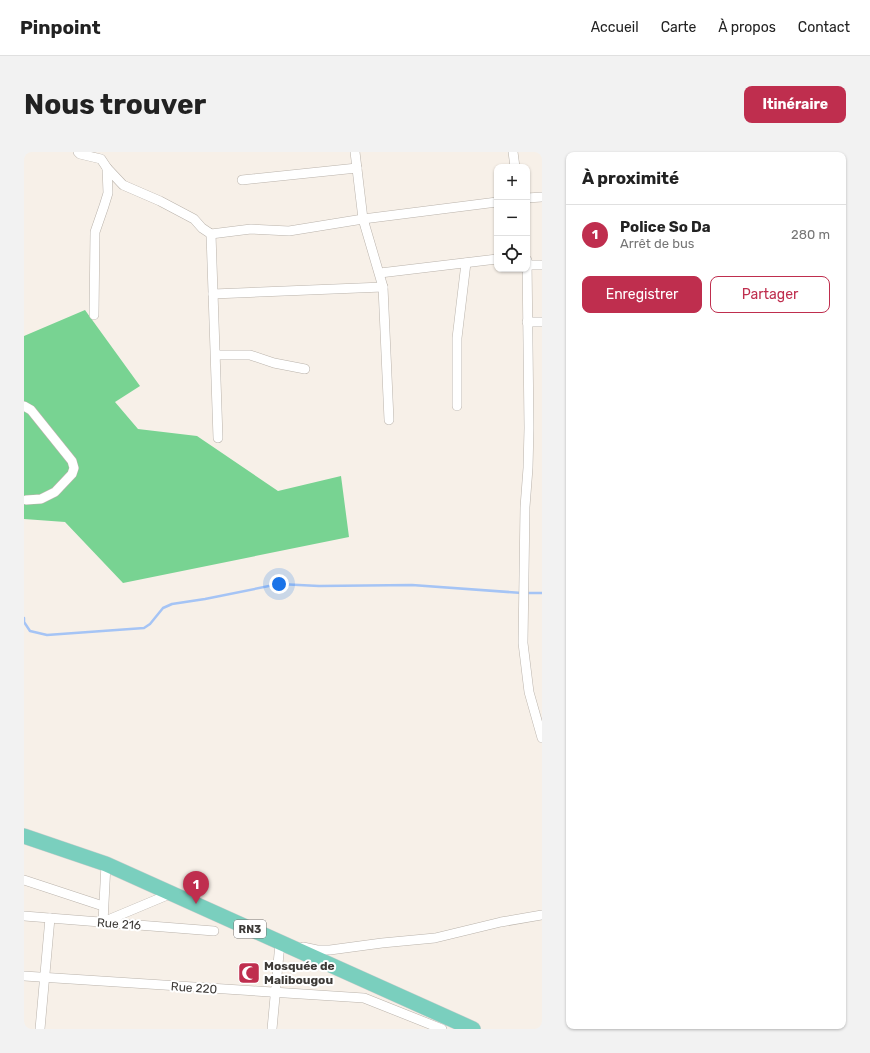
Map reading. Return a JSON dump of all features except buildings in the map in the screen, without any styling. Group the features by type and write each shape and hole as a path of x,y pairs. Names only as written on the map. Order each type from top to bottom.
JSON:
{"highway":[{"name":"RN3","path":"24,836 106,864 473,1029"}],"street":[{"path":"78,152 80,154 101,158 107,168 123,185 160,201 194,219 202,228 211,234 251,229 289,231 364,219 494,202"},
{"path":"355,152 364,219 383,287 389,420"},
{"path":"513,152 515,164"},
{"path":"94,315 95,232 108,193 107,168"},
{"path":"242,180 357,168"},
{"path":"530,198 542,197"},
{"path":"211,234 218,438"},
{"path":"380,273 494,259"},
{"path":"457,406 457,338 466,263"},
{"path":"530,263 542,265"},
{"path":"527,272 529,428 525,507 523,643 529,692 542,738"},
{"path":"213,294 383,287"},
{"path":"527,322 542,322"},
{"path":"216,355 250,356 274,363 305,369"},
{"path":"24,406 31,410 54,438 72,461 74,468 72,474 55,492 41,499 26,500"},
{"path":"106,864 103,922 170,894"},
{"path":"24,880 103,906"},
{"path":"272,1029 280,943 317,950 339,950 348,947 436,938 501,922 542,915"},
{"name":"Rue 216","path":"24,916 214,931"},
{"path":"40,1029 50,918"},
{"name":"Rue 220","path":"24,976 364,998 442,1029"}],"green space":[{"path":"85,310 140,386 115,402 138,429 197,436 278,491 341,476 349,537 123,583 65,522 24,519 24,336"}],"waterway":[{"path":"24,618 24,622 30,631 47,635 144,628 150,624 163,608 172,604 279,584 319,586 412,585 522,593"},
{"path":"527,593 542,593"}],"place":[{"name":"Police So Da","path":"196,904"},
{"name":"Mosquée de Malibougou","path":"249,973"}]}
